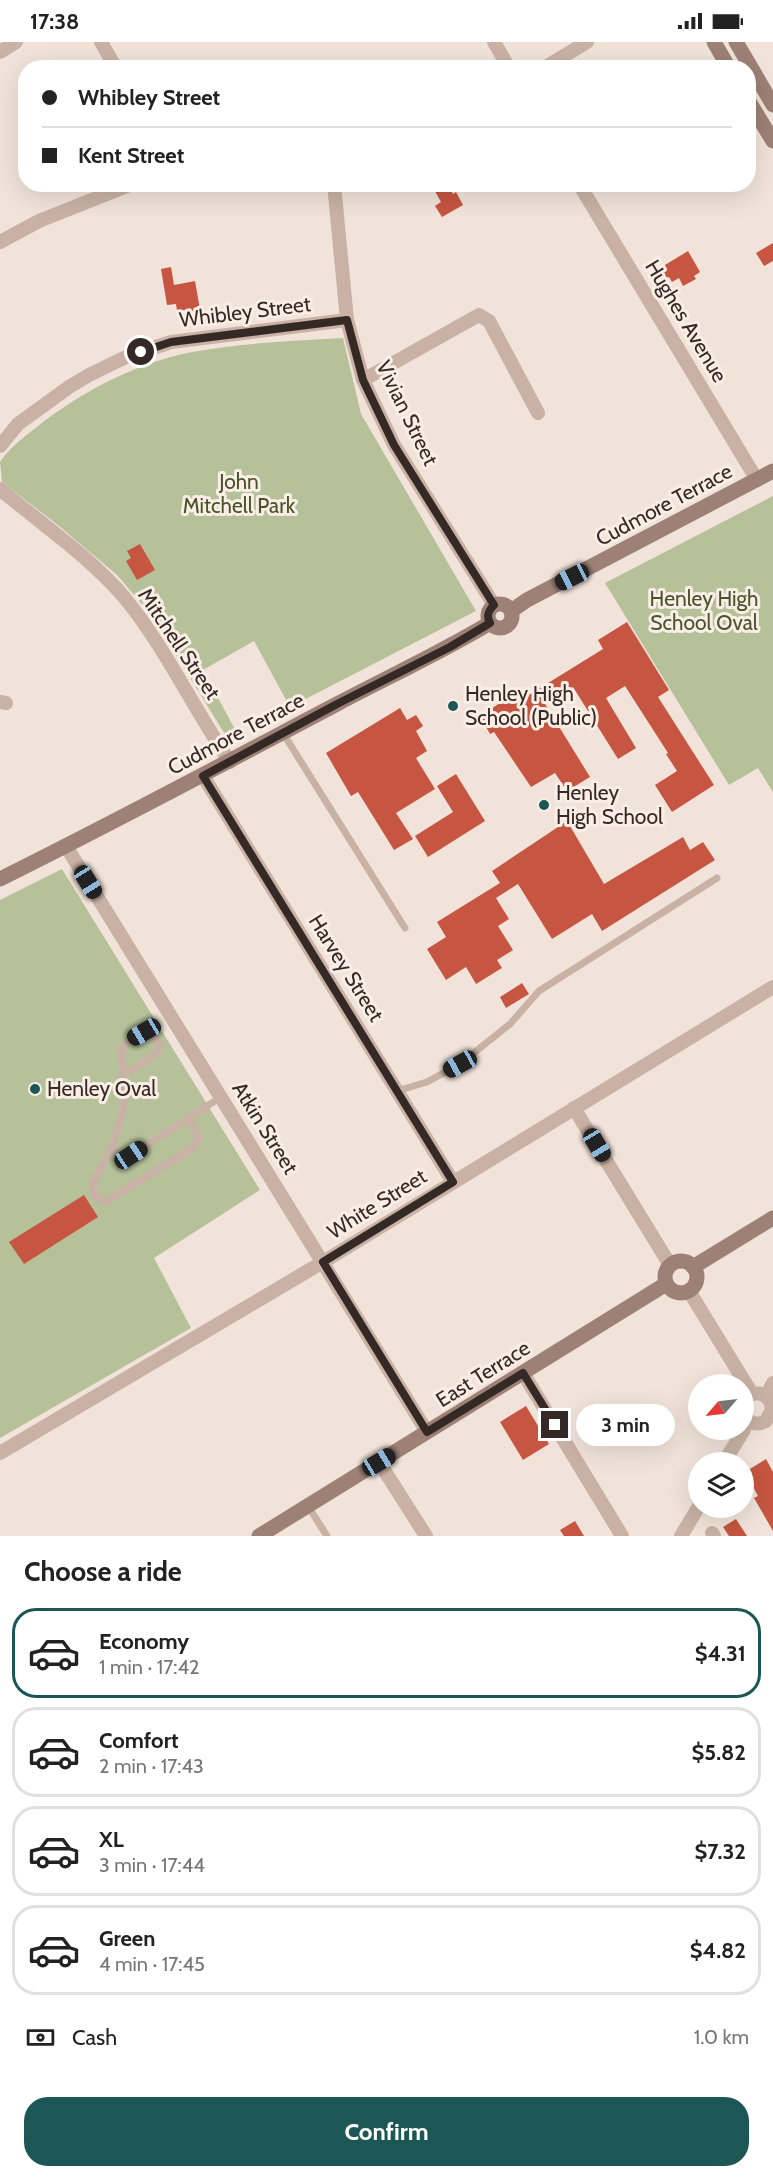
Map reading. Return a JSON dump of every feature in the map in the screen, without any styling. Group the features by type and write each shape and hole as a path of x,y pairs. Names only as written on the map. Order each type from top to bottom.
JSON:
{"street":[{"path":"0,52 16,42"},
{"path":"101,42 111,60"},
{"path":"494,42 504,60"},
{"path":"557,60 587,42"},
{"path":"714,42 724,60"},
{"path":"736,42 747,60"},
{"path":"756,76 773,105"},
{"path":"756,113 773,141"},
{"path":"0,242 39,221 115,192"},
{"name":"Vivian Street","path":"335,192 347,320 363,380 394,445 494,605"},
{"name":"Hughes Avenue","path":"584,192 757,480"},
{"path":"363,380 479,315 489,321 538,413"},
{"name":"Whibley Street","path":"0,446 18,424 69,387 126,357 171,342 347,320"},
{"name":"Cudmore Terrace","path":"511,611 527,600 773,471"},
{"name":"Mitchell Street","path":"0,489 94,567 123,596 170,661 230,762"},
{"path":"502,604 511,611 511,619 506,626 497,627 490,623 489,610 494,605 502,604"},
{"name":"Cudmore Terrace","path":"0,879 230,762 450,647 490,623"},
{"name":"Harvey Street","path":"203,776 453,1182"},
{"name":"Atkin Street","path":"66,846 427,1432"},
{"name":"White Street","path":"0,1453 323,1262 773,987"},
{"path":"574,1108 670,1265"},
{"path":"693,1267 773,1218"},
{"path":"679,1261 693,1267 697,1277 689,1291 676,1292 666,1284 665,1274 670,1265 679,1261"},
{"name":"East Terrace","path":"259,1536 666,1284"},
{"path":"689,1291 740,1374"},
{"path":"523,1373 622,1536"},
{"path":"754,1424 770,1426 772,1405 754,1397 773,1383"},
{"path":"379,1462 426,1536"},
{"path":"681,1536 692,1518"}],"lane":[{"path":"283,733 405,928"},
{"path":"397,1091 427,1082 460,1064 510,1024 539,991 717,879"},
{"path":"122,1072 133,1070 158,1052 160,1045 151,1031 144,1032 122,1048 122,1072 124,1092 121,1121 111,1149 93,1183 94,1196 105,1202 194,1147 198,1138 188,1119"},
{"path":"111,1149 122,1156 131,1155 221,1097"},
{"path":"308,1506 327,1536"}],"green space":[{"name":"John Mitchell Park","path":"343,338 361,414 476,611 290,707 254,641 203,670 239,737 231,740 226,736 152,616 117,575 2,482 0,462 22,439 63,408 98,387 153,362 229,346"},
{"name":"Henley High School Oval","path":"773,496 773,792 758,768 729,785 605,583"},
{"path":"62,869 260,1190 154,1258 191,1328 0,1438 0,900"}],"building":[{"path":"435,192 452,192 453,194 456,192 463,205 442,217 435,206 441,202"},
{"path":"773,243 773,261 764,266 756,253"},
{"path":"688,251 700,272 694,276 696,279 683,286 679,278 672,282 669,277 666,278 660,268"},
{"path":"171,267 174,285 195,281 200,310 186,313 186,310 177,311 176,304 167,305 161,269"},
{"path":"140,544 155,570 137,580 126,561 131,558 127,551"},
{"path":"627,622 669,690 658,697 714,785 672,812 655,785 677,771 625,686 606,698 636,748 618,759 573,687 545,704 590,777 567,791 555,773 531,787 494,732 490,734 480,716 514,694 519,701 603,649 598,640"},
{"path":"400,708 407,720 416,715 423,726 416,731 427,751 416,758 435,789 396,813 413,839 394,850 358,792 351,796 326,753"},
{"path":"456,774 485,821 428,857 415,836 453,812 437,786"},
{"path":"567,821 604,884 683,837 690,850 703,842 715,860 602,931 592,914 552,939 518,884 496,898 509,919 498,926 513,950 497,960 502,968 476,984 466,967 446,980 427,949 446,937 437,922 500,883 492,871"},
{"path":"522,983 529,994 506,1008 500,997"},
{"path":"84,1195 98,1217 24,1264 9,1242"},
{"path":"526,1406 549,1444 523,1460 500,1422"},
{"path":"766,1459 773,1472 773,1531 754,1498 758,1496 754,1489 754,1466"},
{"path":"736,1519 747,1536 729,1536 723,1527"},
{"path":"575,1521 584,1536 564,1536 560,1530"}],"place":[{"name":"Henley High School (Public)","path":"453,706"},
{"name":"Henley High School","path":"544,805"},
{"name":"Henley Oval","path":"35,1089"}],"route":[{"path":"141,352 171,342 347,320 363,380 394,445 494,605 489,610 490,623 450,647 203,776 453,1182 323,1262 427,1432 523,1373 555,1425"}]}
